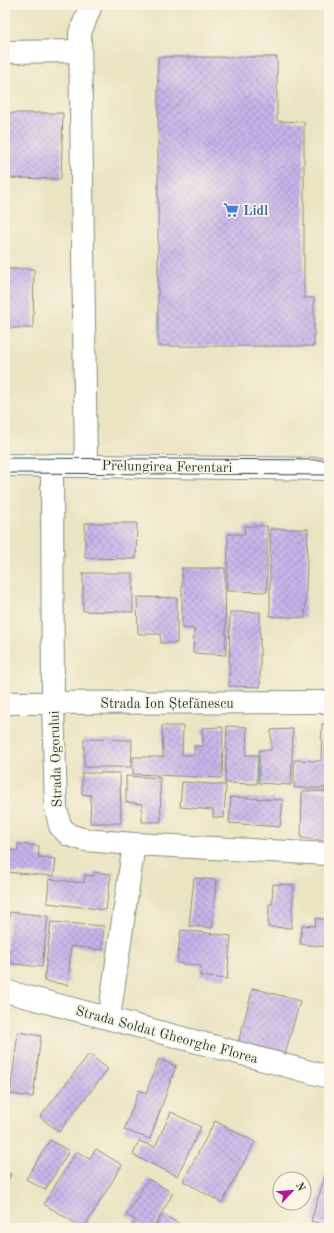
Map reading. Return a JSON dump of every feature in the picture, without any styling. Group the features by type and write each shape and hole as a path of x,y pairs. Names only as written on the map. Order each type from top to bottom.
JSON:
{"street":[{"path":"86,465 80,33 91,5"},
{"path":"5,52 80,51"},
{"name":"Prelungirea Ferentari","path":"5,465 329,468"},
{"name":"Strada Ogorului","path":"52,465 56,808 60,826 69,835 85,840 329,854"},
{"name":"Strada Ion Ștefănescu","path":"5,703 329,702"},
{"path":"109,1018 134,844"},
{"name":"Strada Soldat Gheorghe Florea","path":"5,991 329,1078"}],"building":[{"path":"5,5 7,5 7,15 5,15"},
{"name":"Lidl","path":"158,57 277,57 277,121 304,122 304,298 314,298 314,346 158,346"},
{"path":"5,113 63,113 61,179 5,178"},
{"path":"5,269 34,269 33,328 5,328"},
{"path":"85,523 137,523 136,559 85,558"},
{"path":"244,526 267,526 267,592 227,591 228,534 245,534"},
{"path":"270,529 308,529 305,618 270,616"},
{"path":"182,568 225,568 226,655 193,653 194,629 182,628"},
{"path":"83,573 133,573 133,612 83,611"},
{"path":"137,597 177,598 177,643 161,643 160,634 138,634"},
{"path":"230,612 260,612 260,687 229,686"},
{"path":"322,724 329,724 329,788 294,788 294,760 321,761"},
{"path":"162,726 183,726 182,755 194,755 194,746 203,746 202,728 223,727 222,778 133,774 133,757 163,757"},
{"path":"227,726 247,727 246,755 258,755 257,784 225,783"},
{"path":"293,729 291,785 259,783 259,750 271,750 271,730"},
{"path":"84,739 132,740 131,767 84,767"},
{"path":"82,773 120,773 121,823 90,823 91,795 82,794"},
{"path":"126,776 160,778 161,822 142,822 142,804 126,802"},
{"path":"182,782 226,785 224,818 213,817 213,810 180,807"},
{"path":"302,791 329,791 328,841 301,838"},
{"path":"231,797 283,800 280,827 229,823"},
{"path":"18,844 39,846 38,857 56,859 54,876 5,872 6,850 18,851"},
{"path":"94,872 111,874 106,910 47,903 49,879 84,883 85,875 94,876"},
{"path":"194,878 216,880 212,928 189,926"},
{"path":"273,884 294,885 291,928 268,927 269,904 272,904"},
{"path":"10,912 48,916 42,967 5,963"},
{"path":"316,918 329,920 329,947 300,944 302,925 315,926"},
{"path":"51,922 104,926 102,950 71,946 68,985 44,981"},
{"path":"181,930 231,936 227,979 200,976 201,966 177,963"},
{"path":"253,988 300,1001 284,1058 238,1043"},
{"path":"18,1032 41,1036 33,1097 10,1094"},
{"path":"89,1054 108,1069 59,1132 40,1117"},
{"path":"159,1059 176,1066 150,1139 124,1130 139,1090 146,1093"},
{"path":"171,1112 201,1127 177,1176 133,1155 139,1141 155,1147"},
{"path":"215,1121 255,1142 222,1203 183,1181"},
{"path":"50,1140 69,1151 45,1190 26,1179"},
{"path":"96,1149 122,1165 83,1228 44,1204 76,1151 89,1159"},
{"path":"329,1163 329,1226 311,1221"},
{"path":"5,1171 11,1174 5,1186"},
{"path":"148,1179 173,1193 153,1228 131,1228 135,1220 126,1215"},
{"path":"163,1214 186,1228 154,1228"}],"tram line":[{"path":"5,458 329,460"},
{"path":"5,473 329,475"}],"place":[{"name":"Lidl","path":"231,210"}]}
